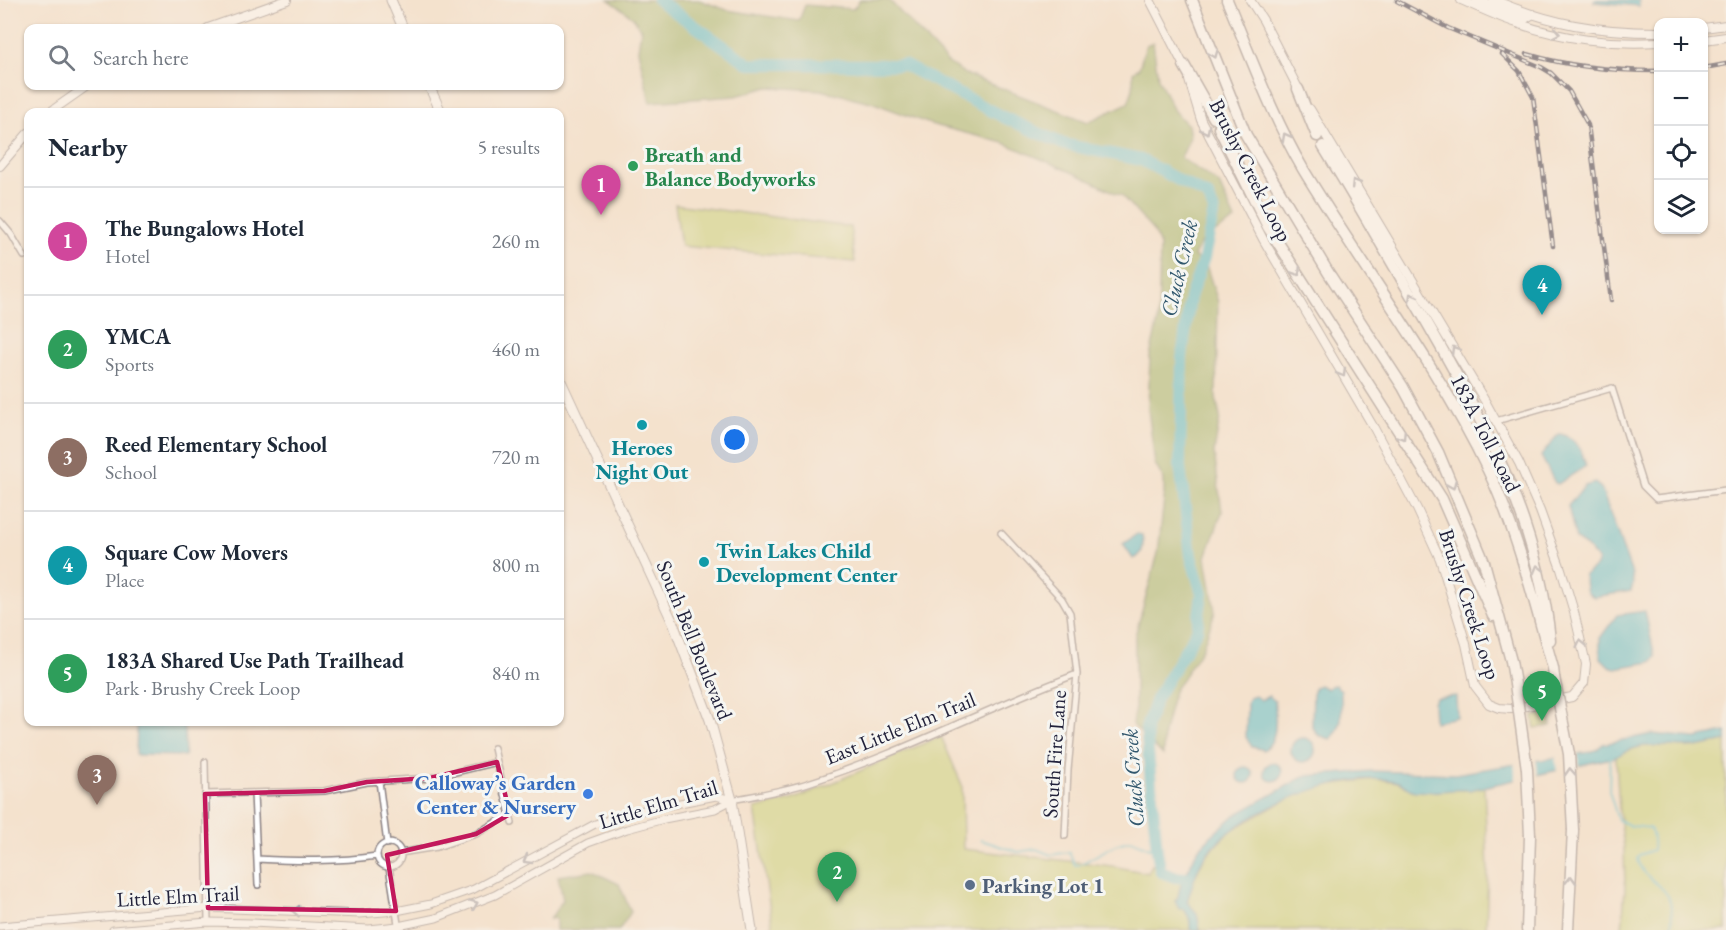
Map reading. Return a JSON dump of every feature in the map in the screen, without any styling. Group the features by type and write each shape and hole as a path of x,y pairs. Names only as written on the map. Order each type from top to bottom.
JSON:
{"highway":[{"path":"1192,0 1246,135 1328,272 1403,387 1438,452 1484,562 1511,661 1527,769 1530,836 1527,930"},
{"name":"183A Toll Road","path":"1227,0 1275,117 1303,169 1362,258 1458,414 1488,471 1518,544 1553,673 1569,754 1573,830 1568,930"},
{"path":"1184,65 1217,123 1268,227 1442,499 1511,661"},
{"path":"1298,89 1320,141 1451,365 1483,423 1507,474 1527,529 1547,602 1553,673"}],"main road":[{"path":"219,24 287,0"},
{"path":"391,0 402,24"},
{"name":"Brushy Creek Loop","path":"1150,0 1184,65 1201,120 1263,239 1374,428 1417,509 1440,559 1466,644 1475,686 1489,704 1499,708 1511,709 1572,697 1584,683 1586,664 1574,612 1540,511 1519,463 1382,225 1298,89 1263,20 1250,0"},
{"path":"1461,0 1533,28 1616,43 1654,42"},
{"path":"1477,0 1526,19 1533,14"},
{"path":"1494,0 1569,25 1614,32 1654,32"},
{"path":"1708,27 1726,25"},
{"path":"1708,39 1726,37"},
{"path":"56,108 81,90"},
{"path":"431,90 439,108"},
{"path":"0,166 24,138"},
{"name":"South Bell Boulevard","path":"564,388 673,623 710,720 732,801 752,930"}],"street":[{"path":"0,221 24,256"},
{"path":"1496,421 1612,388 1643,486 1656,499 1726,490"},
{"name":"South Fire Lane","path":"1001,533 1062,599 1070,612 1077,674 1068,771 1065,836"},
{"name":"East Little Elm Trail","path":"732,801 811,782 1077,674"},
{"path":"494,748 512,823"},
{"path":"205,762 208,922"},
{"path":"205,794 324,791 379,781 430,778 497,762"},
{"path":"379,781 387,844"},
{"path":"255,793 258,885"},
{"name":"Little Elm Trail","path":"0,926 208,908 360,914 396,911 431,904 474,889 578,832 604,821 634,812 716,796 732,801"},
{"name":"Little Elm Trail","path":"112,930 208,922 252,922 369,929 398,928 436,918 477,903 588,843 664,819 715,809 732,801"},
{"path":"400,853 437,847 476,834 510,814"},
{"path":"387,844 394,845 400,853 396,864 389,867 382,865 377,856 378,850 387,844"},
{"path":"257,859 352,860 377,856"},
{"path":"389,867 398,928"}],"highlighted area":[{"path":"497,762 510,814 476,834 387,855 396,911 208,908 205,794 324,791 367,782 430,778"}],"green space":[{"path":"609,0 699,0 727,10 799,21 805,5 853,9 860,0 889,0 947,62 965,74 1088,122 1128,103 1133,89 1133,72 1139,68 1146,45 1153,42 1158,78 1174,111 1188,125 1190,137 1181,158 1219,184 1235,220 1202,241 1194,256 1207,268 1218,302 1216,397 1220,417 1214,452 1222,512 1206,557 1215,612 1202,649 1174,691 1164,732 1163,755 1132,724 1135,708 1135,636 1158,553 1164,499 1164,480 1155,464 1148,409 1150,356 1158,321 1160,246 1154,232 1122,196 1083,177 1004,143 930,124 871,102 821,90 768,87 736,96 650,102 638,50 641,29 633,17"},
{"path":"675,204 850,227 855,262 681,246"},
{"path":"1549,714 1551,726 1535,728 1533,716"},
{"path":"941,736 962,785 963,849 1112,866 1148,873 1152,865 1186,875 1197,873 1204,858 1230,831 1291,797 1324,785 1376,779 1398,782 1412,790 1433,792 1451,789 1470,790 1484,786 1488,869 1486,930 773,930 755,809 795,799"},
{"path":"1726,741 1726,930 1622,930 1625,888 1624,847 1616,757 1626,751 1644,746 1694,747"},
{"path":"592,871 619,884 631,912 619,930 556,930 556,918 550,919 563,900 558,876"}],"water":[{"path":"1594,0 1639,0 1639,6 1594,2"},
{"path":"1561,434 1575,442 1586,466 1558,484 1555,483 1541,456"},
{"path":"1595,483 1601,488 1632,574 1633,584 1631,591 1594,597 1587,593 1584,576 1596,566 1598,560 1587,547 1576,540 1568,506 1585,486"},
{"path":"1137,534 1142,535 1143,546 1141,553 1133,559 1123,544"},
{"path":"1645,611 1655,657 1651,662 1615,668 1609,666 1600,657 1600,638 1617,615"},
{"path":"1320,685 1327,689 1335,685 1341,690 1340,723 1335,735 1330,739 1318,735 1312,726 1313,691"},
{"path":"1255,696 1261,700 1269,696 1275,701 1274,734 1269,746 1264,750 1252,747 1246,737 1247,702 1249,698"},
{"path":"1456,696 1457,717 1434,722 1433,703 1436,698"},
{"path":"137,726 184,726 185,756 136,755"},
{"path":"1726,732 1726,741 1694,747 1644,746 1626,751 1616,757 1470,790 1415,791 1399,782 1376,779 1355,780 1307,792 1257,814 1235,828 1216,843 1203,859 1187,902 1197,913 1200,930 1190,930 1190,919 1184,909 1179,909 1175,901 1197,851 1211,836 1235,815 1305,776 1372,771 1455,774 1590,752 1603,744 1652,734 1696,738"},
{"path":"1303,738 1312,741 1315,750 1312,759 1303,762 1294,759 1291,750 1294,741"},
{"path":"1273,763 1279,766 1282,772 1279,778 1273,781 1267,778 1264,772 1267,766"},
{"path":"1242,767 1248,767 1253,775 1251,781 1242,783 1237,778 1237,772"}],"pier":[{"path":"1577,751 1579,767 1557,772 1555,755"},
{"path":"1536,758 1538,776 1516,781 1514,761"}],"waterway":[{"name":"Cluck Creek","path":"658,0 749,64 904,65 1003,117 1063,144 1141,160 1208,196 1214,211 1204,258 1190,297 1182,358 1180,466 1191,556 1202,594 1197,630 1156,699 1146,728 1157,851 1161,872 1185,878"},
{"path":"1610,757 1609,791 1618,820 1631,826 1650,828 1653,850 1639,855 1637,859 1643,871 1665,891 1670,900 1671,930"},
{"path":"981,840 1018,852 1036,849 1051,855 1069,852 1075,865 1115,845 1131,840 1157,851"}],"railway":[{"path":"1397,1 1448,28 1541,67 1551,73 1569,91 1588,125 1611,300"},
{"path":"1502,54 1519,71 1533,97 1553,246"},
{"path":"1527,54 1592,67 1654,71"},
{"path":"1708,67 1726,64"}],"place":[{"name":"Breath and Balance Bodyworks","path":"633,166"},
{"name":"The Bungalows Hotel","path":"601,215"},
{"name":"Square Cow Movers","path":"1542,315"},
{"name":"Heroes Night Out","path":"642,425"},
{"name":"Twin Lakes Child Development Center","path":"704,562"},
{"name":"183A Shared Use Path Trailhead","path":"1542,721"},
{"name":"Calloway’s Garden Center & Nursery","path":"588,794"},
{"name":"Reed Elementary School","path":"97,805"},
{"name":"Parking Lot 1","path":"970,885"},
{"name":"YMCA","path":"837,902"}]}
